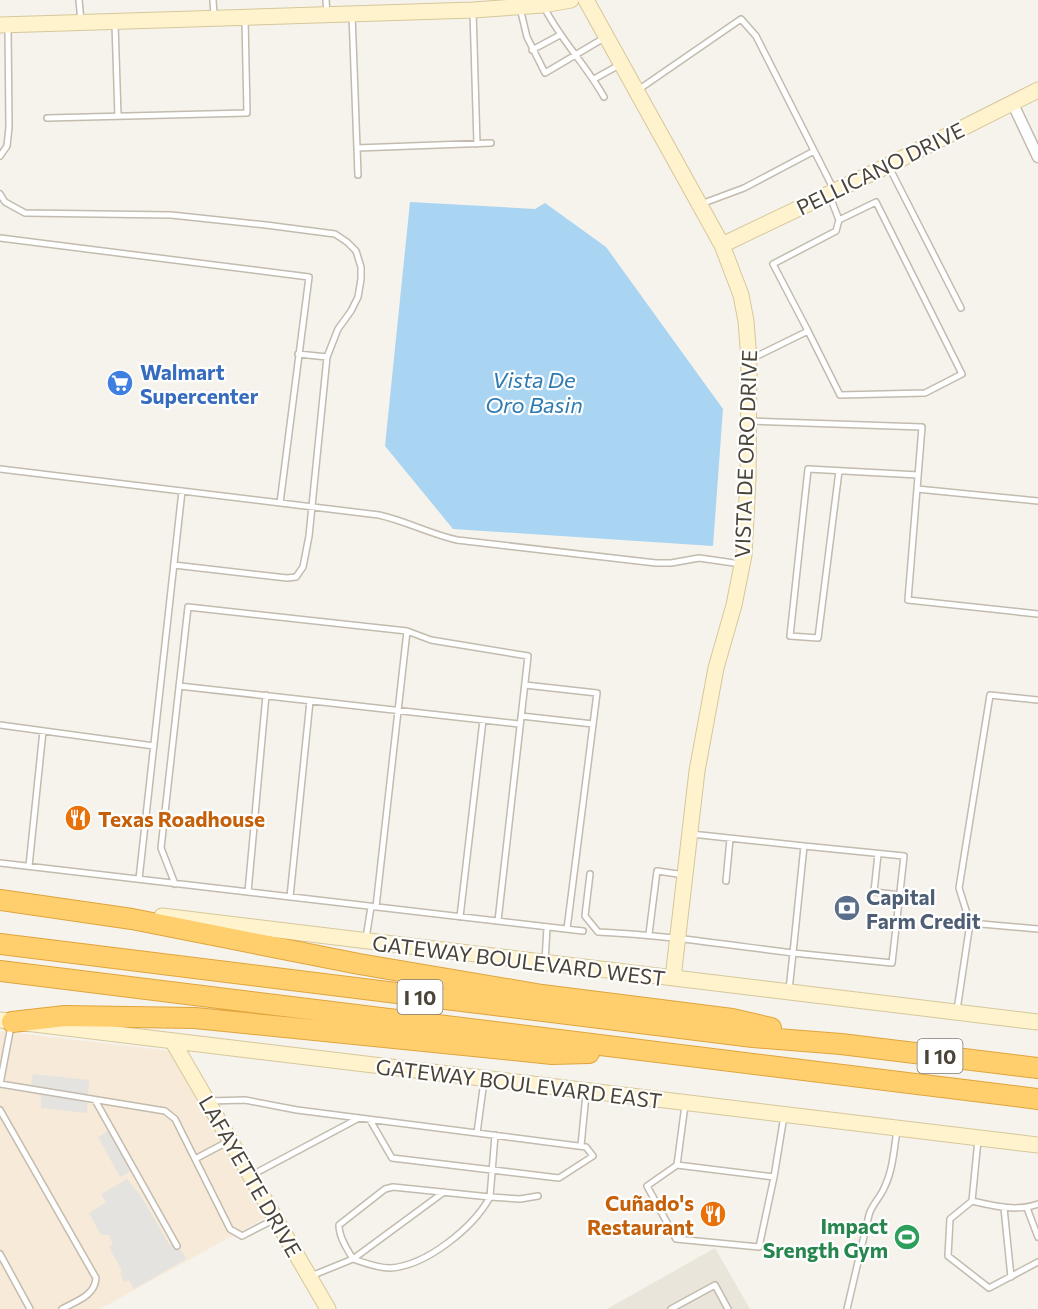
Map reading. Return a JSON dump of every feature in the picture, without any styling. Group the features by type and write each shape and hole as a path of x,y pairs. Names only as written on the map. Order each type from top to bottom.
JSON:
{"highway":[{"path":"0,898 23,905 132,919 325,957 542,995 732,1019 841,1044"},
{"name":"I 10","path":"0,944 741,1035 841,1044 1038,1068"},
{"name":"I 10","path":"0,971 1038,1099"},
{"path":"6,1021 65,1016 195,1018 552,1054 657,1051"}],"main road":[{"path":"4,25 245,17 326,7 352,14 422,6 473,10 543,5 571,0"},
{"name":"VISTA DE ORO DRIVE","path":"586,0 722,245 741,295 746,321 749,360 748,421 746,523 742,564 734,605 714,680 697,771 673,978"},
{"name":"PELLICANO DRIVE","path":"722,245 1038,90"},
{"name":"GATEWAY BOULEVARD WEST","path":"0,898 1038,1022"},
{"name":"GATEWAY BOULEVARD EAST","path":"6,1021 1038,1145"},
{"name":"LAFAYETTE DRIVE","path":"173,1042 328,1309"}],"street":[{"path":"1012,102 1038,157"}],"lane":[{"path":"79,0 81,22"},
{"path":"213,0 214,18"},
{"path":"543,5 560,35 604,97"},
{"path":"519,7 532,50 545,73 606,37"},
{"path":"473,10 477,144"},
{"path":"352,14 358,175"},
{"path":"47,118 247,113 245,17"},
{"path":"636,91 741,19 756,36 814,151 831,191 839,220 836,231 773,264 840,394 925,393 962,374 876,202 839,220"},
{"path":"115,21 118,116"},
{"path":"0,156 7,146 9,127 4,25"},
{"path":"532,50 547,46 560,35"},
{"path":"554,59 558,66"},
{"path":"594,80 621,64"},
{"path":"357,148 491,143"},
{"path":"700,205 744,188 814,151"},
{"path":"889,165 961,308"},
{"path":"0,194 5,202 25,213 171,216 335,234 356,251 361,267 358,297 338,329 327,357 303,567 296,577 271,577 174,565"},
{"path":"0,238 309,277 280,503"},
{"path":"749,360 807,331"},
{"path":"298,354 327,357"},
{"path":"748,421 922,428 908,600 1038,614"},
{"path":"0,469 379,515 457,540 656,563 699,558 742,564"},
{"path":"839,471 818,638 790,636 808,469 918,475"},
{"path":"917,489 1038,501"},
{"path":"139,879 182,491"},
{"path":"175,884 161,848 188,607 407,631 431,640 528,656 498,921"},
{"path":"365,942 373,907 407,631"},
{"path":"525,685 597,693 567,929"},
{"path":"179,686 519,724"},
{"path":"248,892 266,695"},
{"path":"957,1012 970,923 959,888 990,695 1038,700"},
{"path":"290,897 310,701"},
{"path":"521,716 593,724"},
{"path":"460,917 483,720"},
{"path":"0,725 154,746"},
{"path":"29,866 43,731"},
{"path":"590,874 585,916 598,932 649,934 678,940 892,963 904,856 690,833"},
{"path":"726,881 730,838"},
{"path":"788,992 804,846"},
{"path":"878,854 874,892 900,895"},
{"path":"0,863 583,931"},
{"path":"649,934 657,871 685,875"},
{"path":"970,923 1038,929"},
{"path":"544,963 548,927"},
{"path":"6,1021 0,1084 165,1111 175,1119 230,1229 242,1236 276,1218"},
{"path":"477,1133 485,1079"},
{"path":"581,1146 586,1091"},
{"path":"95,1100 177,1246"},
{"path":"208,1101 245,1100 370,1120 581,1146 586,1147 593,1155 559,1178 392,1158 370,1120"},
{"path":"677,1165 685,1103"},
{"path":"0,1110 96,1278 92,1292 62,1309"},
{"path":"774,1177 677,1165 647,1186 676,1239 759,1247 774,1177 784,1115"},
{"path":"251,1176 359,1118"},
{"path":"847,1309 868,1215 884,1190 890,1174 897,1128"},
{"path":"495,1135 490,1197 482,1211 468,1225 450,1240 419,1260 406,1265 388,1268 353,1259 338,1230 339,1225 384,1189 393,1187 490,1197 520,1199 538,1196"},
{"path":"978,1138 972,1201 950,1219 948,1256 989,1288 1038,1262"},
{"path":"195,1159 230,1140"},
{"path":"309,1276 353,1259 444,1192"},
{"path":"972,1201 1004,1208 1027,1208 1038,1204"},
{"path":"1004,1208 1011,1277"},
{"path":"1027,1208 1038,1237"},
{"path":"0,1254 30,1309"},
{"path":"671,1309 715,1285 728,1309"}],"shaded area":[{"path":"0,1031 171,1051 270,1215 100,1309 0,1309"},
{"path":"33,1074 89,1080 87,1113 41,1108 41,1098 31,1084"},
{"path":"110,1130 133,1170 120,1177 98,1137"},
{"path":"127,1179 141,1196 169,1244 182,1251 186,1259 134,1289 129,1280 124,1282 120,1273 122,1271 109,1247 113,1244 109,1235 101,1235 89,1213 106,1202 101,1194"},
{"path":"715,1248 750,1309 607,1309"}],"water":[{"name":"Vista De Oro Basin","path":"410,202 535,209 545,203 606,247 723,409 713,546 453,529 385,446"}],"place":[{"name":"Walmart Supercenter","path":"120,383"},
{"name":"Texas Roadhouse","path":"78,818"},
{"name":"Capital Farm Credit","path":"847,908"},
{"name":"Cuñado's Restaurant","path":"713,1214"},
{"name":"Impact Srength Gym","path":"907,1237"}]}
